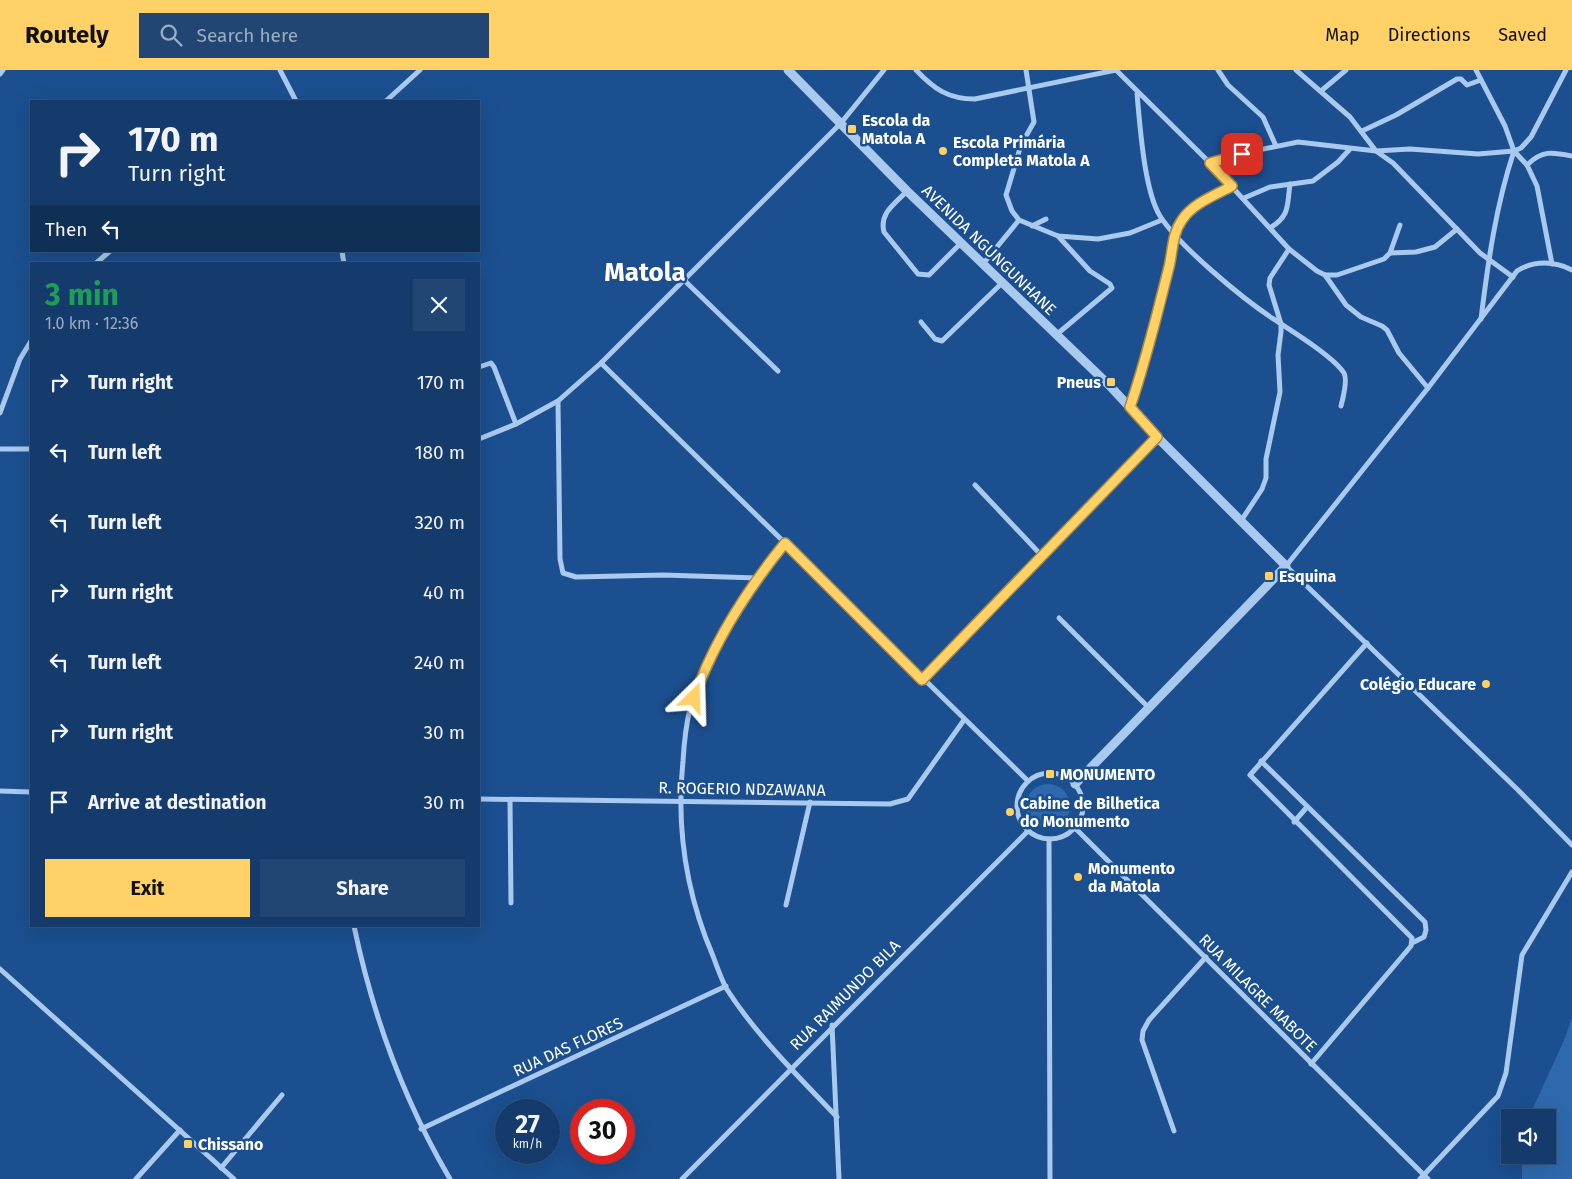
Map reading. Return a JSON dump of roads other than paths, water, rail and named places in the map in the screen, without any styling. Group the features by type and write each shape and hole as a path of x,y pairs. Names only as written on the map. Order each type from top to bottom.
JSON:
{"street":[{"path":"0,74 3,70"},
{"path":"280,70 295,100"},
{"path":"387,100 420,70"},
{"name":"AVENIDA NGUNGUNHANE","path":"788,70 907,191 1110,386 1157,437 1286,566"},
{"path":"480,439 516,424 558,401 601,364 841,123 884,70"},
{"path":"916,70 939,92 958,98 975,99 1116,70 1137,94 1210,163 1290,249 1317,271 1325,275 1338,275 1384,259 1390,254 1400,225"},
{"path":"1026,70 1034,122 1021,145 1006,195 1012,211 1019,220 1058,236 1098,239 1115,237 1162,220"},
{"path":"1218,70 1228,85 1263,117 1276,146"},
{"path":"1296,70 1350,117 1376,151 1393,163 1488,260 1513,277"},
{"path":"1321,91 1346,70"},
{"path":"1476,70 1505,126 1514,151 1527,165 1539,192 1552,264"},
{"path":"1210,163 1298,142 1376,151 1410,149 1478,154 1514,151 1521,148 1531,137 1566,70"},
{"path":"1362,131 1396,115 1456,79 1461,79 1464,85 1481,80"},
{"path":"1137,94 1147,170 1155,204 1162,220 1174,234 1246,300 1321,352 1344,372 1342,406"},
{"path":"1244,198 1270,186 1313,180 1338,162 1350,149"},
{"path":"1480,321 1488,260 1502,190 1514,151"},
{"path":"1527,165 1541,154 1554,153 1572,156"},
{"path":"1270,228 1282,221 1285,215 1290,184"},
{"path":"1130,407 1170,261 1174,234 1182,219 1190,211 1232,186"},
{"path":"907,191 885,213 882,224 884,232 918,274 929,275 961,243"},
{"path":"1032,226 1046,219"},
{"path":"983,265 1019,220"},
{"path":"1390,254 1416,252 1434,247 1457,229"},
{"path":"1055,335 1112,288 1110,284 1081,262 1058,236"},
{"path":"1241,520 1265,484 1266,458 1280,392 1278,355 1281,324 1268,286 1270,278 1290,249"},
{"path":"97,262 109,252"},
{"path":"1075,784 1286,566 1428,388 1517,271 1532,264 1561,264 1572,270"},
{"path":"1325,275 1346,305 1361,318 1382,326 1387,330 1399,353 1428,388"},
{"path":"685,281 778,371"},
{"path":"921,322 935,339 942,341 1002,282"},
{"path":"0,413 20,359 30,343"},
{"path":"480,367 491,364 494,367 516,424"},
{"path":"601,364 785,543 922,680 1028,781"},
{"path":"558,401 560,559 563,573 576,577 663,575 757,578"},
{"path":"922,680 1157,437"},
{"path":"0,449 30,449"},
{"path":"975,485 1042,556"},
{"path":"785,543 757,578 724,629 698,687 690,709 679,800 686,874 698,918 726,986 759,1032 837,1116"},
{"path":"1286,566 1572,845"},
{"path":"1059,618 1149,708"},
{"path":"1367,644 1253,770 1251,778 1411,936 1412,944"},
{"name":"R. ROGERIO NDZAWANA","path":"480,799 890,804 908,799 964,720"},
{"path":"1261,761 1425,922 1426,930 1424,937 1412,944 1311,1064"},
{"path":"1050,773 1064,776 1075,784 1083,801 1080,820 1075,828 1058,838 1049,839 1038,837 1028,831 1022,824 1017,806 1022,788 1028,781 1037,776 1050,773"},
{"path":"0,791 30,792"},
{"path":"510,800 511,903"},
{"path":"786,905 810,802"},
{"path":"1294,822 1307,807"},
{"name":"RUA MILAGRE MABOTE","path":"1075,828 1206,957 1424,1178"},
{"name":"RUA RAIMUNDO BILA","path":"682,1179 832,1025 1028,831"},
{"path":"1049,839 1050,1179"},
{"path":"1424,1178 1498,1096 1506,1074 1522,955 1572,872"},
{"path":"354,927 373,1008 385,1043 421,1129 450,1179"},
{"path":"1174,1131 1142,1040 1143,1031 1149,1020 1206,957"},
{"path":"0,969 234,1179"},
{"name":"RUA DAS FLORES","path":"421,1129 726,986"},
{"path":"832,1025 839,1179"},
{"path":"221,1168 282,1095"},
{"path":"136,1179 180,1130"}],"place":[{"name":"Escola da Matola A","path":"852,129"},
{"name":"Escola Primária Completa Matola A","path":"943,151"},
{"name":"Pneus","path":"1111,382"},
{"name":"Esquina","path":"1269,576"},
{"name":"Colégio Educare","path":"1486,684"},
{"name":"MONUMENTO","path":"1050,774"},
{"name":"Cabine de Bilhetica do Monumento","path":"1010,812"},
{"name":"Monumento da Matola","path":"1078,877"},
{"name":"Chissano","path":"188,1144"}],"district":[{"name":"Matola","path":"645,272"}]}
